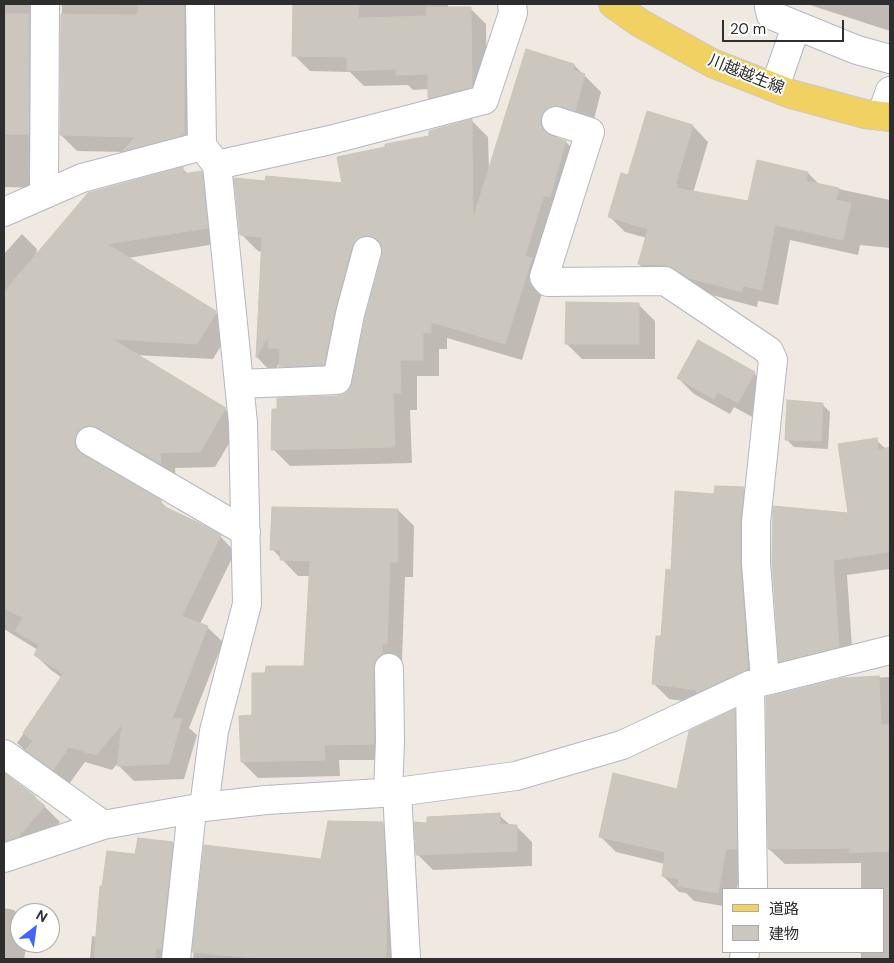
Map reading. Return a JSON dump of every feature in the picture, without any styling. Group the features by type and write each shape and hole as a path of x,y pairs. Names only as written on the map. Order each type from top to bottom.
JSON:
{"main road":[{"name":"川越越生線","path":"613,4 640,23 712,63 791,94 865,114 885,117"}],"street":[{"path":"44,193 45,4"},
{"path":"176,959 198,809 214,731 247,604 243,423 210,156 200,4"},
{"path":"4,212 82,178 210,156 330,140 484,100 513,13 512,4"},
{"path":"770,4 771,16 857,50 890,59"},
{"path":"774,87 796,26"},
{"path":"885,117 890,91"},
{"path":"556,121 590,132 544,277 548,282 665,281 769,351 773,360 756,522 758,682 753,888"},
{"path":"239,384 337,380 350,314 367,251"},
{"path":"90,441 246,532"},
{"path":"4,858 103,826 198,809 266,800 393,792 516,776 622,745 758,682 890,650"},
{"path":"390,668 390,741 406,959"},
{"path":"4,754 103,826"}],"building":[{"path":"138,4 184,4 184,135 123,151 135,137 60,135 61,14 138,15"},
{"path":"293,4 359,4 358,18 427,16 426,7 471,7 472,87 428,98 428,74 396,75 396,69 347,71 347,57 292,56"},
{"path":"4,14 29,14 29,134 4,134"},
{"path":"526,49 574,64 573,70 585,74 575,111 561,106 553,106 545,110 541,117 541,125 545,132 566,141 550,197 544,195 525,256 532,258 505,344 431,322 431,333 423,333 423,360 400,360 401,393 393,393 395,447 271,450 272,409 277,409 277,398 338,396 345,394 350,389 365,318 382,255 382,247 378,240 371,236 363,236 356,240 352,246 335,310 324,365 279,367 280,349 268,348 268,337 256,358 262,237 240,235 234,178 265,181 266,176 342,183 337,157 385,147 385,144 429,136 429,131 472,119 473,219"},
{"path":"647,111 693,125 676,188 748,201 757,160 808,172 806,181 839,188 836,200 851,203 843,240 775,225 762,290 743,286 742,292 689,278 674,268 665,265 638,264 648,229 608,217 621,173 628,175"},
{"path":"183,167 183,174 202,171 208,228 107,244 216,311 216,313 197,344 112,339 226,408 200,452 160,453 161,464 91,425 83,427 77,433 74,441 77,449 82,454 161,500 161,505 221,535 182,616 208,626 172,719 182,718 169,764 117,766 122,724 96,755 69,747 53,770 25,750 33,741 23,733 63,674 34,655 39,645 15,631 23,618 4,608 4,292 88,193"},
{"path":"566,302 639,303 639,344 565,344"},
{"path":"698,340 755,372 738,403 717,392 714,399 677,378"},
{"path":"787,400 823,403 821,441 785,440"},
{"path":"877,438 878,450 890,447 890,552 833,560 839,647 779,662 772,562 773,506 848,513 838,444"},
{"path":"715,486 744,487 740,522 740,563 748,669 696,693 697,690 652,684 656,636 661,636 666,569 671,570 675,491 714,494"},
{"path":"272,507 398,509 398,562 390,562 387,644 382,644 383,654 376,660 373,668 374,744 324,745 325,760 241,762 239,716 252,715 252,673 265,673 266,666 304,666 310,561 280,560 281,550 270,550"},
{"path":"879,676 881,725 888,725 890,851 849,853 849,848 768,849 766,697 842,678"},
{"path":"735,709 737,849 726,849 718,893 677,886 679,879 662,876 665,852 599,837 613,773 677,789 689,731"},
{"path":"4,773 35,796 45,806 18,837 4,842"},
{"path":"500,813 500,824 517,825 517,851 416,855 414,822 427,823 427,817"},
{"path":"328,821 383,822 387,891 386,959 263,959 192,952 204,845 321,859"},
{"path":"138,838 173,842 161,949 156,948 155,959 94,959 100,886 102,886 107,851 135,854"}]}
